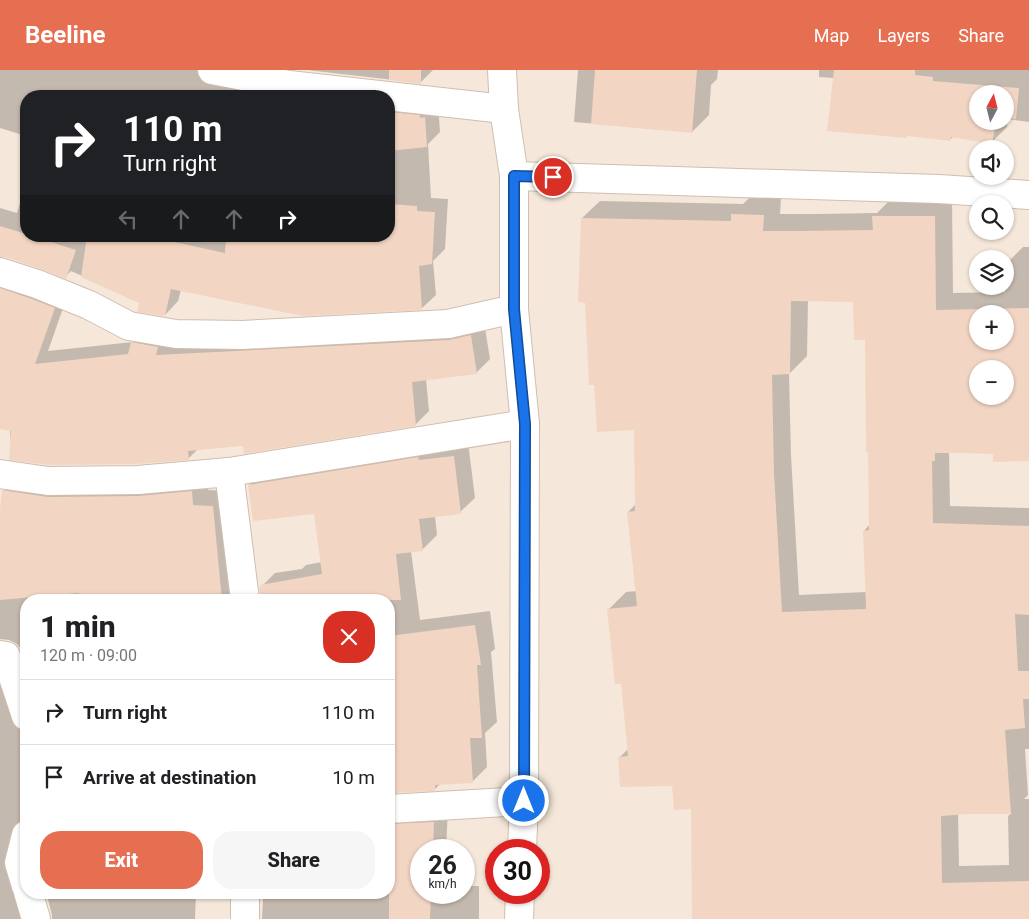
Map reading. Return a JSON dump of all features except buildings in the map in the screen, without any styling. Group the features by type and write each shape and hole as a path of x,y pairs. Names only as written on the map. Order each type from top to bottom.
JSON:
{"street":[{"path":"212,70 289,85 334,90"},
{"path":"502,70 504,109 514,176 514,309 525,424 522,839"},
{"path":"395,97 504,109"},
{"path":"514,176 930,188 1029,195"},
{"path":"0,272 37,284 89,306 129,326 176,334 242,335 448,324 514,309"},
{"path":"0,474 48,481 138,480 229,472 525,424"},
{"path":"229,472 244,594"},
{"path":"0,655 6,656 20,698"},
{"path":"395,809 524,801"},
{"path":"30,899 36,919"},
{"path":"245,899 245,919"},
{"path":"519,919 520,904"}],"shaded area":[{"path":"0,70 1029,70 1029,919 0,919"}],"route":[{"path":"524,801 525,424 514,309 514,176 553,177"}]}
